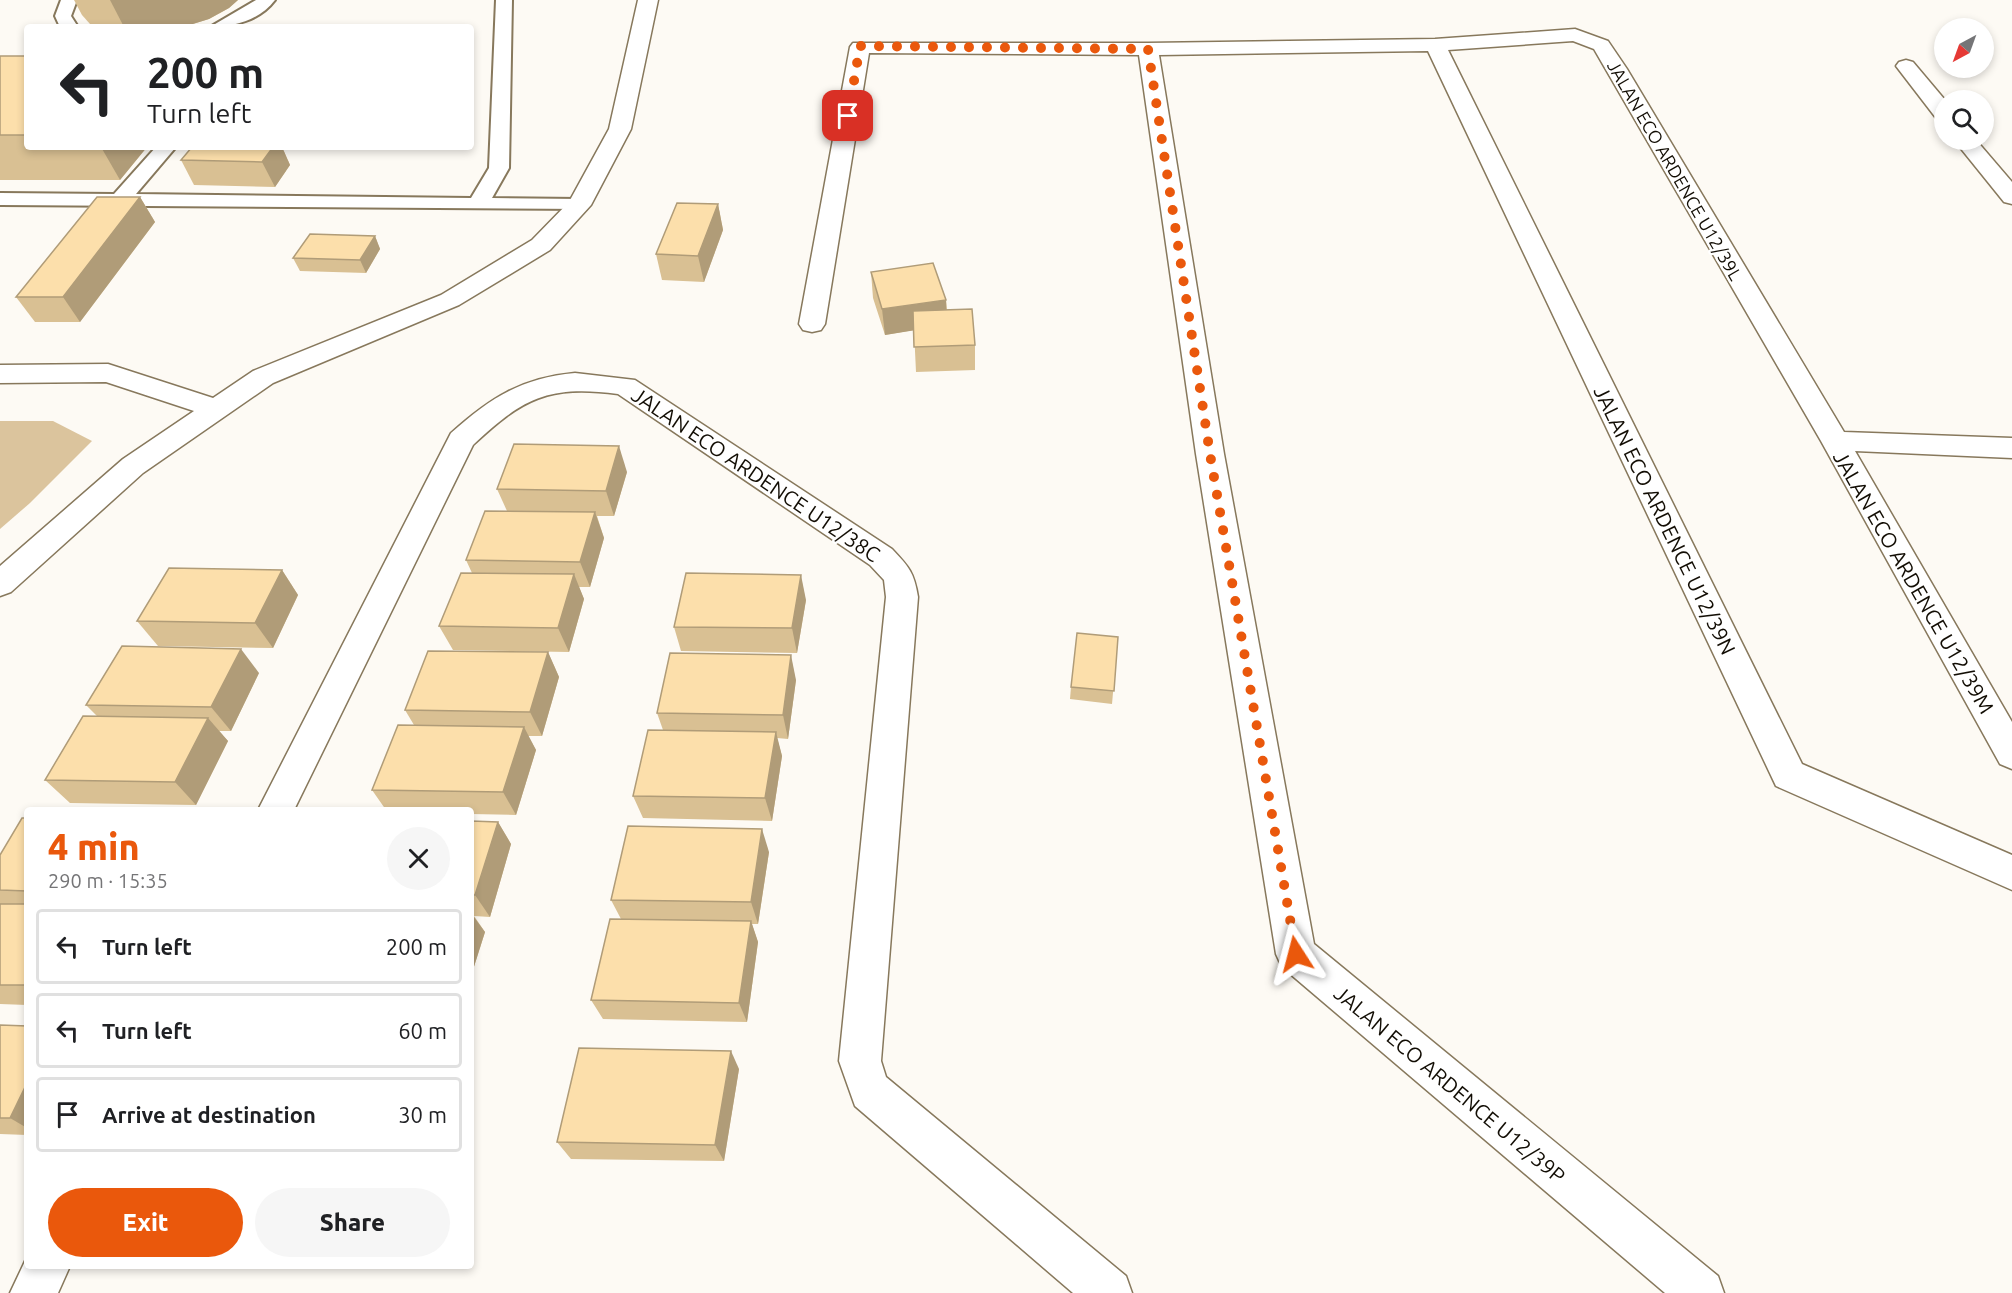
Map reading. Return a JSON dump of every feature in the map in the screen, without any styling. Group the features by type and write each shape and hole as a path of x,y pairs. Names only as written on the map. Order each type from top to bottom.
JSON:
{"street":[{"path":"0,584 133,466 215,408 264,377 450,300 541,245 579,205 620,129 648,0"},
{"name":"JALAN ECO ARDENCE U12/39L","path":"812,324 860,46 1148,49 1435,45 1575,35 1601,45 1834,441"},
{"name":"JALAN ECO ARDENCE U12/39N","path":"1435,45 1789,775 2012,873"},
{"name":"JALAN ECO ARDENCE U12/39P","path":"1148,49 1210,454 1296,954 1701,1293"},
{"path":"1906,66 1934,101"},
{"path":"1973,150 2012,197"},
{"path":"0,374 108,373 215,408"},
{"name":"JALAN ECO ARDENCE U12/38C","path":"278,807 461,440 493,410 518,394 552,383 587,380 625,386 881,557 899,576 902,597 860,1061 870,1091 1108,1293"},
{"path":"1834,441 2012,448"},
{"name":"JALAN ECO ARDENCE U12/39M","path":"1834,441 2012,754"},
{"path":"33,1293 45,1269"}],"lane":[{"path":"67,24 63,16 69,0"},
{"path":"225,24 251,12 267,0"},
{"path":"478,204 500,168 504,0"},
{"path":"120,200 163,150"},
{"path":"0,199 579,205"}],"shaded area":[{"path":"0,421 53,421 92,441 30,503 0,529"}],"building":[{"path":"0,56 24,56 24,135 0,135"},
{"path":"189,150 271,150 262,162 181,160"},
{"path":"97,197 140,197 63,297 16,297"},
{"path":"677,203 718,204 698,256 656,254"},
{"path":"310,234 375,236 360,260 293,258"},
{"path":"933,263 946,300 882,309 871,272"},
{"path":"972,309 975,345 914,347 913,311"},
{"path":"514,444 619,446 606,491 497,489"},
{"path":"485,511 595,512 580,562 466,560"},
{"path":"169,568 282,570 255,623 137,621"},
{"path":"461,573 574,574 558,628 439,626"},
{"path":"686,573 801,575 792,628 674,627"},
{"path":"1077,633 1118,637 1114,691 1071,687"},
{"path":"122,646 241,649 211,707 86,705"},
{"path":"428,651 548,652 530,712 405,710"},
{"path":"670,653 791,655 783,715 657,713"},
{"path":"83,716 208,718 175,782 45,780"},
{"path":"398,725 524,727 503,792 372,790"},
{"path":"648,730 776,732 765,798 633,796"},
{"path":"24,818 24,891 0,890 0,855"},
{"path":"474,821 498,822 475,895"},
{"path":"628,826 762,829 751,902 611,900"},
{"path":"0,904 24,904 24,985 0,985"},
{"path":"610,919 751,921 739,1003 591,1000"},
{"path":"0,1025 24,1026 24,1089 10,1118 0,1118"},
{"path":"579,1048 731,1051 715,1145 557,1142"}],"route":[{"path":"848,116 860,46 1148,49 1210,454 1296,954"}]}
